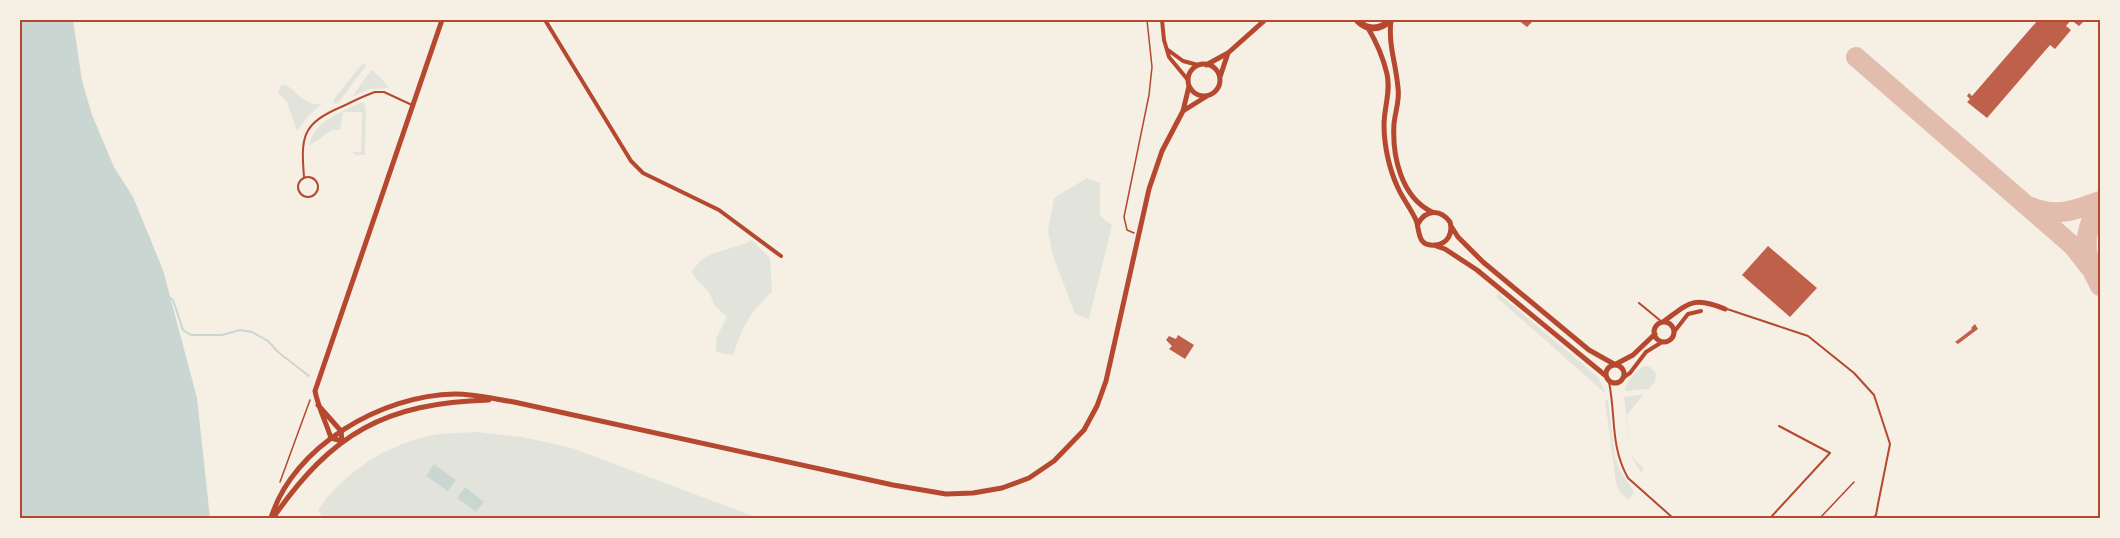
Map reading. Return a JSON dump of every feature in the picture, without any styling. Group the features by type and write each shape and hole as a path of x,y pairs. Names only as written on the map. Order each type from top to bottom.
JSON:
{"highway":[{"path":"1356,20 1368,28 1377,28 1391,20"}],"main road":[{"path":"332,438 318,405 315,391 318,378 442,20"},
{"path":"1206,65 1228,53 1265,20"},
{"path":"1391,20 1390,46 1399,90 1394,143 1398,162 1412,197 1432,212 1444,214 1458,237 1483,262 1589,350 1624,370 1624,377 1617,383 1608,379 1477,270 1445,249 1422,241 1417,231 1420,218 1432,212"},
{"path":"1368,28 1379,45 1388,80 1384,123 1385,145 1390,166 1397,187 1418,224"},
{"path":"1183,111 1217,89 1228,53"},
{"path":"272,519 274,508 290,482 315,453 340,431 376,411 416,399 454,394 474,394 946,494 973,493 1002,488 1029,478 1054,461 1076,440 1090,419 1111,364 1138,234 1157,165 1183,111 1190,73 1198,65 1206,65 1214,68 1219,77"},
{"path":"1189,83 1196,94 1207,96"},
{"path":"1434,246 1447,240 1451,226"},
{"path":"1608,379 1607,368 1634,355 1655,334 1656,327 1686,304 1709,303 1725,309"},
{"path":"1655,334 1662,342 1671,339 1674,332 1671,324 1662,322"},
{"path":"272,519 304,477 342,441 376,422 415,407 458,400 499,400"},
{"path":"318,405 340,431 342,441"},
{"path":"332,438 342,441"}],"street":[{"path":"545,20 631,161 643,173 719,210 781,256"},
{"path":"1162,20 1163,35 1169,57 1189,83"},
{"path":"1168,50 1183,61 1198,65"},
{"path":"1674,332 1688,314 1701,311"},
{"path":"1624,377 1630,373 1646,352 1662,342"}],"lane":[{"path":"304,177 314,178 317,184 316,193 311,197 304,196 298,189 299,182 304,177 302,151 305,136 319,117 375,92 384,92 412,105"},
{"path":"1639,303 1662,322"},
{"path":"1725,309 1808,336 1854,373 1874,395 1890,444 1878,504 1872,519"},
{"path":"1608,379 1614,418 1615,446 1624,470 1634,483 1673,519"},
{"path":"1772,516 1830,453 1779,426"}],"path":[{"path":"1138,234 1127,230 1124,218 1149,95 1152,66 1147,20"},
{"path":"290,457 310,401"},
{"path":"1820,519 1854,482"}],"shaded area":[{"path":"20,20 73,20 82,81 92,115 114,167 133,197 163,270 197,398 210,518 20,518"},
{"path":"363,63 366,64 365,67 339,102 334,104 334,99"},
{"path":"373,70 388,88 369,89 352,97 368,74"},
{"path":"285,85 305,100 322,104 310,114 297,131 287,102 278,93 280,86"},
{"path":"364,102 365,155 356,155 352,152 361,152 362,112 343,112 340,130 332,130 309,146 316,130 328,119"},
{"path":"1087,178 1100,183 1100,216 1112,225 1089,319 1075,314 1052,253 1048,230 1054,198"},
{"path":"752,240 770,258 772,292 748,320 733,355 716,352 716,339 727,317 715,306 709,292 692,272 697,264 711,254"},
{"path":"1499,294 1598,377 1606,394 1495,296"},
{"path":"1644,366 1650,367 1656,373 1655,382 1648,390 1625,391 1629,380"},
{"path":"1644,394 1627,415 1631,456 1624,397"},
{"path":"1605,400 1608,400 1615,458 1634,492 1629,500 1620,492 1616,483"},
{"path":"476,432 522,437 572,448 758,518 323,518 318,510 340,484 353,473 367,462 397,446 429,436"},
{"path":"1631,456 1644,469 1641,473"},
{"path":"434,464 456,480 448,491 426,476"},
{"path":"465,487 484,502 476,512 457,498"}],"building":[{"path":"1518,20 1534,20 1527,27"},
{"path":"2038,20 2071,20 2066,26 2071,30 2055,49 2050,45 1987,118 1967,102 1970,99 1967,96 1969,93 1972,96"},
{"path":"2071,20 2085,20 2079,26"},
{"path":"1768,246 1817,288 1790,317 1742,275"},
{"path":"1975,324 1978,329 1958,344 1955,342 1972,329"},
{"path":"1178,335 1194,345 1185,359 1169,349 1172,346 1166,340 1169,336 1176,339"}],"waterway":[{"path":"169,297 173,300 183,330 191,335 222,335 240,330 252,332 268,341 278,352 309,376"}],"taxiway":[{"path":"1856,57 2073,246 2092,270 2100,286"},
{"path":"2031,207 2049,212 2066,212 2100,201"},
{"path":"2091,267 2087,251 2087,236 2100,207"}]}
